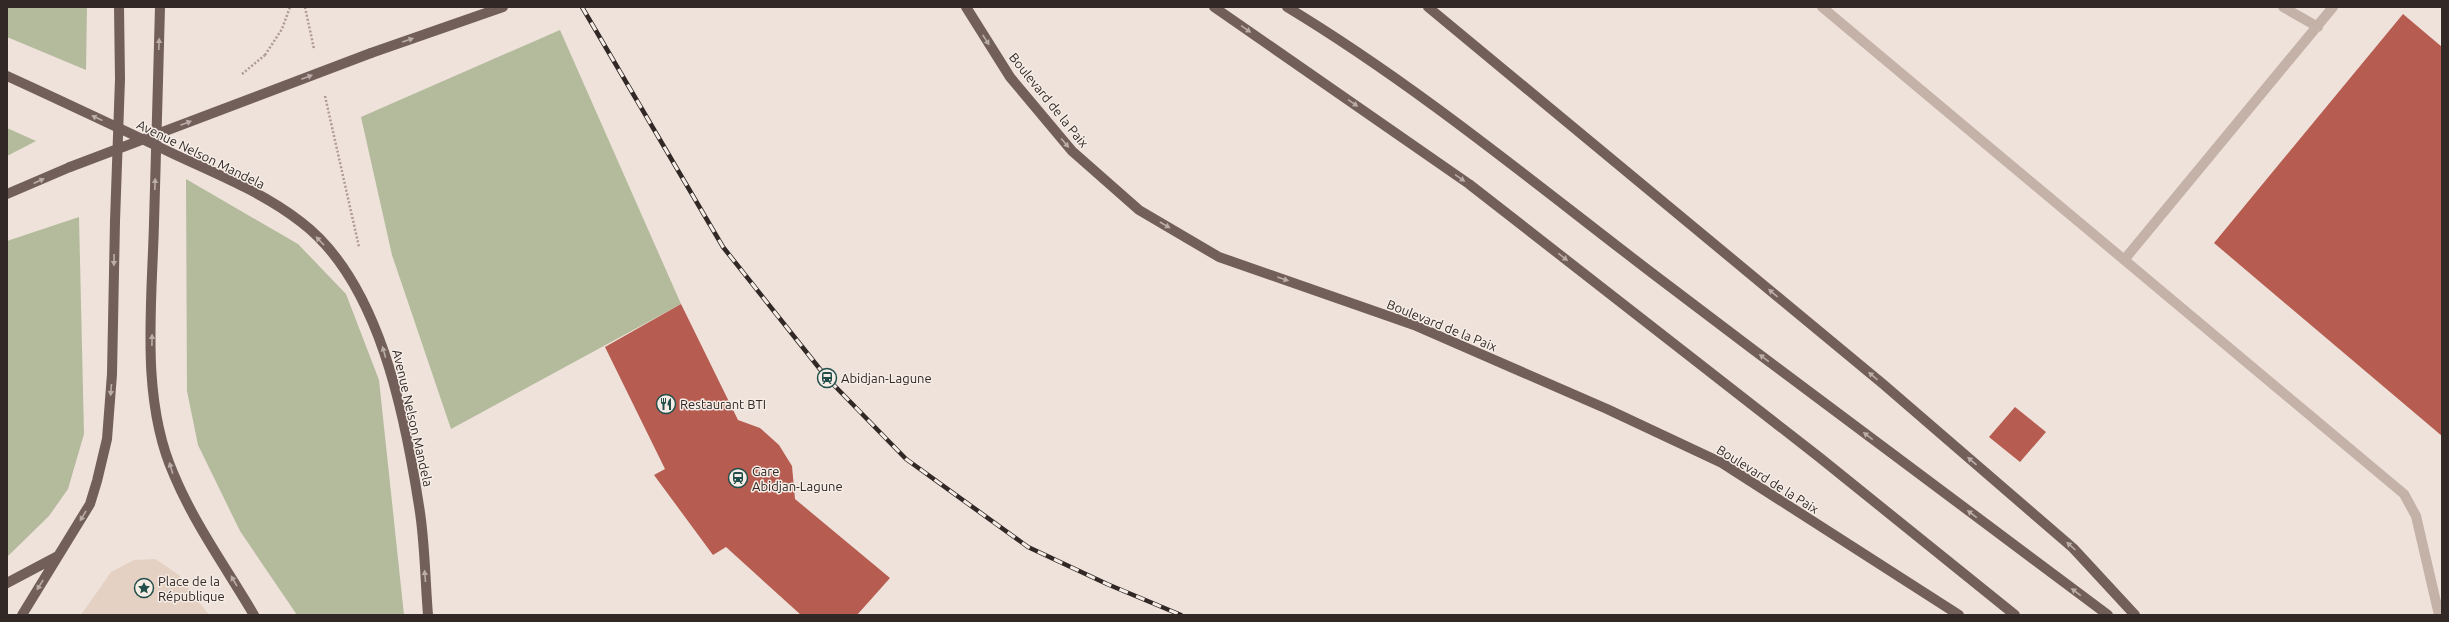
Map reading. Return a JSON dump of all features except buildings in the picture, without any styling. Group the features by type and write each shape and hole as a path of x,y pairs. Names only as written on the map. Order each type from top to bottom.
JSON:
{"main road":[{"path":"22,615 90,504 107,439 112,374 120,79 119,7"},
{"path":"160,7 151,384 162,436 173,474 196,521 254,615"},
{"name":"Boulevard de la Paix","path":"966,7 1010,77 1072,151 1139,210 1219,257 1414,325 1607,409 1722,463 1959,615"},
{"path":"1214,7 1469,184 1819,457 2015,615"},
{"path":"1287,7 1329,32 1438,109 1716,322 2108,615"},
{"path":"1428,7 1883,384 2062,537 2135,615"},
{"path":"7,194 70,167 371,53 501,8"},
{"name":"Avenue Nelson Mandela","path":"7,76 242,186 302,222 334,255 357,290 378,332 393,382 420,507 428,615"},
{"path":"7,583 58,556"}],"lane":[{"path":"1822,7 2404,494 2416,516 2439,615"},
{"path":"2283,7 2318,27"},
{"path":"2124,260 2333,7"}],"path":[{"path":"266,55 282,30 290,7"},
{"path":"305,7 315,53"},
{"path":"324,92 361,254"}],"green space":[{"path":"7,7 87,7 86,70 7,37"},
{"path":"560,30 681,304 451,429 392,255 361,117"},
{"path":"7,128 36,141 7,156"},
{"path":"186,179 298,244 346,294 379,380 404,615 297,615 240,531 198,445 187,391"},
{"path":"79,217 84,434 68,489 49,516 7,557 7,241"}],"shaded area":[{"name":"Place de la République","path":"155,559 179,575 209,615 81,615 111,572 134,560"}],"railway":[{"path":"582,7 723,247 827,378 906,459 1028,547 1107,584 1181,615"}],"place":[{"name":"Abidjan-Lagune","path":"827,378"},
{"name":"Restaurant BTI","path":"666,404"},
{"name":"Gare Abidjan-Lagune","path":"738,478"},
{"name":"Place de la République","path":"144,588"}]}
